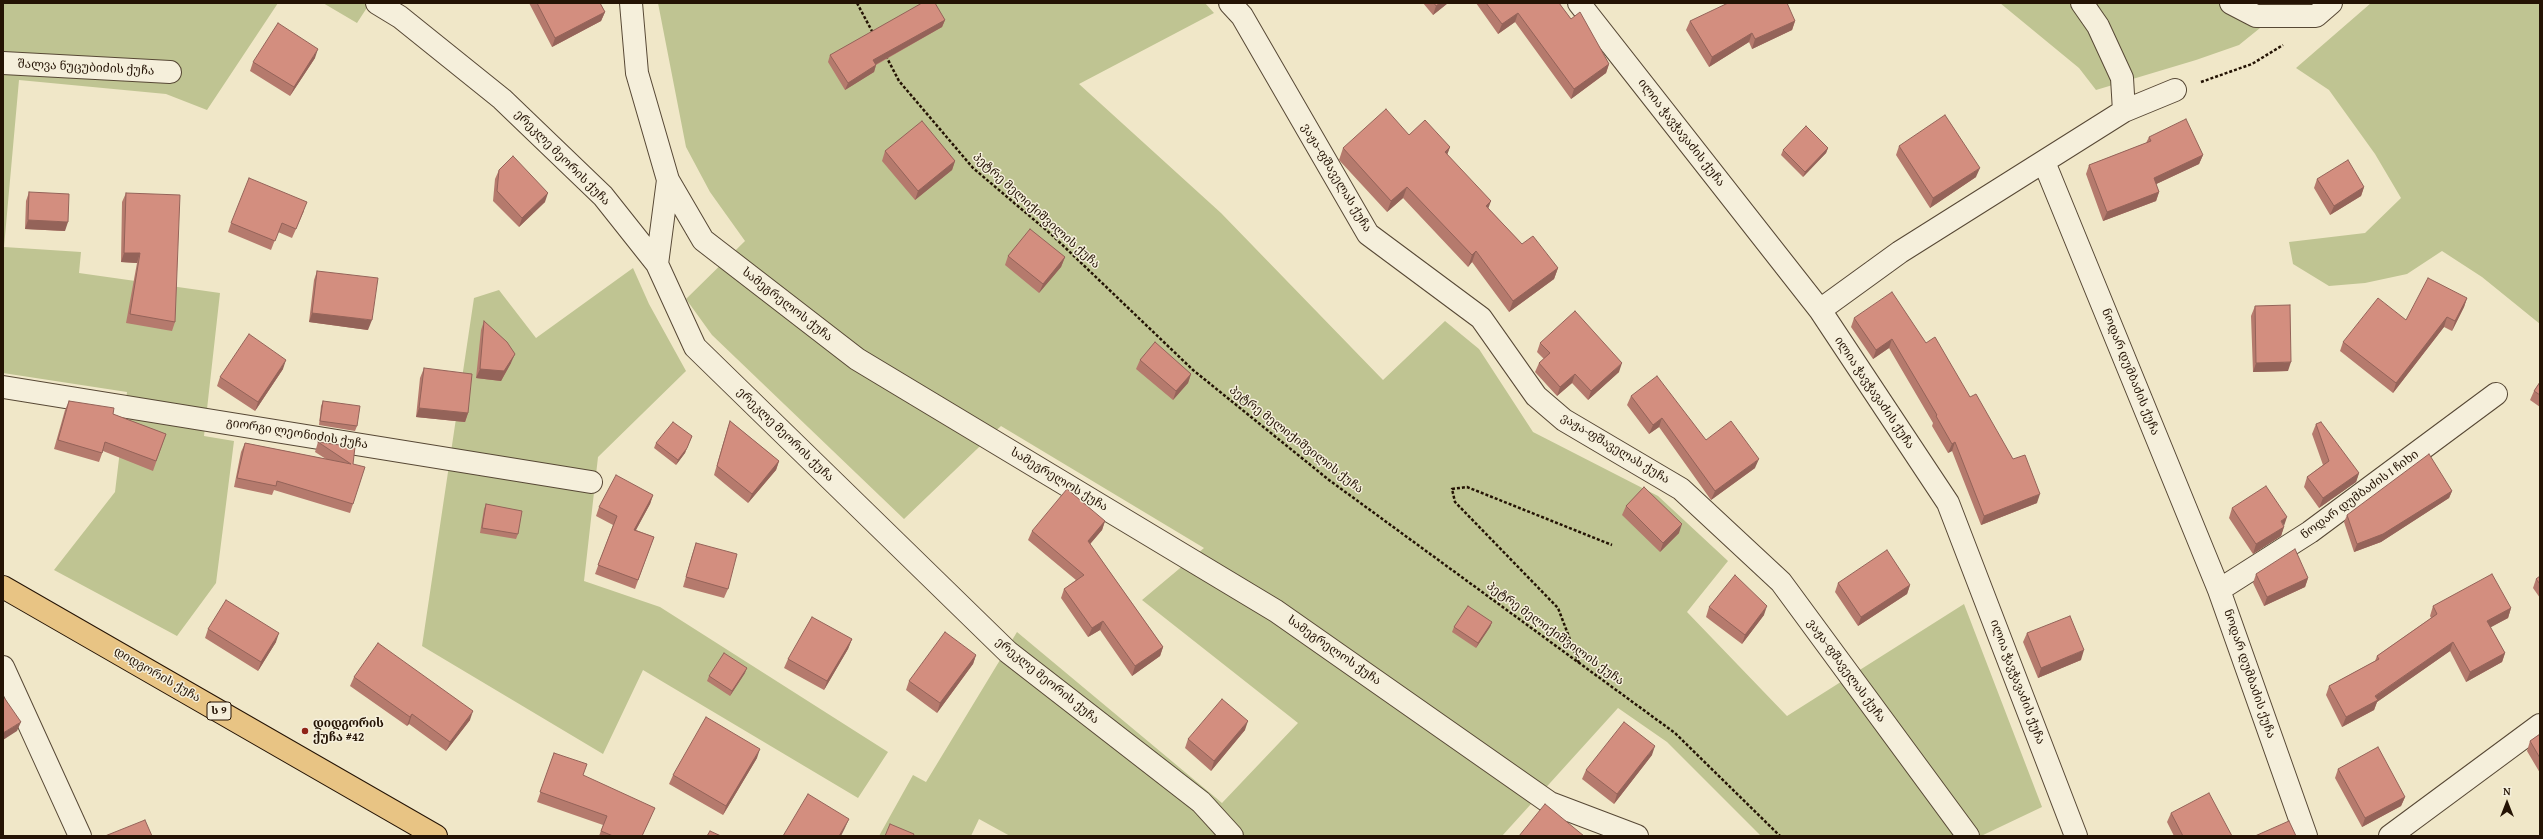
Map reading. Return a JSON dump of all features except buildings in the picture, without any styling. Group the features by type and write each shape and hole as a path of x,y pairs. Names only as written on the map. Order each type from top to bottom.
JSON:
{"highway":[{"name":"დიდგორის ქუჩა","path":"3,587 436,836"}],"street":[{"name":"ერეკლე მეორის ქუჩა","path":"377,3 400,17 502,99 603,196 657,264 695,347 1008,652 1201,802 1232,836"},
{"name":"სამეგრელოს ქუჩა","path":"631,3 637,73 668,180 703,240 858,360 1276,611 1550,803 1637,836"},
{"name":"ვაჟა-ფშაველას ქუჩა","path":"1230,3 1242,16 1368,234 1481,318 1536,396 1564,420 1681,489 1781,582 1968,836"},
{"name":"ილია ჭავჭავაძის ქუჩა","path":"1579,3 1820,310 1948,503 2076,836"},
{"path":"2082,3 2098,26 2122,78 2124,111"},
{"path":"2231,3 2256,16 2324,9"},
{"name":"შალვა ნუცუბიძის ქუჩა","path":"3,63 170,72"},
{"path":"1820,310 1900,252 2124,111 2175,90"},
{"name":"ნოდარ დუმბაძის ქუჩა","path":"2044,162 2219,590 2306,836"},
{"path":"657,264 668,180"},
{"name":"გიორგი ლეონიძის ქუჩა","path":"3,387 591,482"},
{"name":"ნოდარ დუმბაძის I ჩიხი","path":"2219,590 2310,532 2496,394"},
{"path":"3,667 80,836"},
{"path":"2390,836 2540,725"}],"path":[{"path":"858,3 875,36"},
{"path":"2175,90 2252,64 2288,41 2324,9"},
{"name":"პეტრე მელიქიშვილის ქუჩა","path":"885,55 899,81 972,168 1052,234 1193,370 1329,480 1675,733 1780,836"},
{"path":"1579,663 1558,608 1455,502 1452,489 1467,487 1612,545"}],"green space":[{"path":"3,3 278,3 207,110 166,94 19,80 4,247 81,252 79,273 220,293 204,436 234,441 216,583 177,636 54,570 115,492 127,392 3,373"},
{"path":"323,3 370,3 357,23"},
{"path":"658,3 1205,3 1214,13 1079,84 1221,213 1383,380 1445,321 1479,349 1533,432 1658,496 1728,561 1687,612 1787,716 1964,604 2042,807 1981,836 1761,836 1667,742 1618,708 1502,836 1010,836 979,819 971,836 879,836 913,775 926,782 1017,632 1222,803 1298,723 1142,600 1204,548 1001,426 904,519 712,335 686,299 745,241 710,192 686,147"},
{"path":"2000,3 2291,3 2239,45 2196,60 2096,90 2079,68"},
{"path":"2371,3 2540,3 2540,324 2482,277 2442,251 2407,274 2365,283 2329,286 2293,264 2289,242 2365,233 2401,198 2375,154 2329,90 2296,68"},
{"path":"633,268 649,304 686,371 598,457 584,581 660,607 888,752 858,798 643,670 603,754 422,646 474,298 499,290 536,338"}],"place":[{"name":"დიდგორის ქუჩა #42","path":"305,731"}]}
